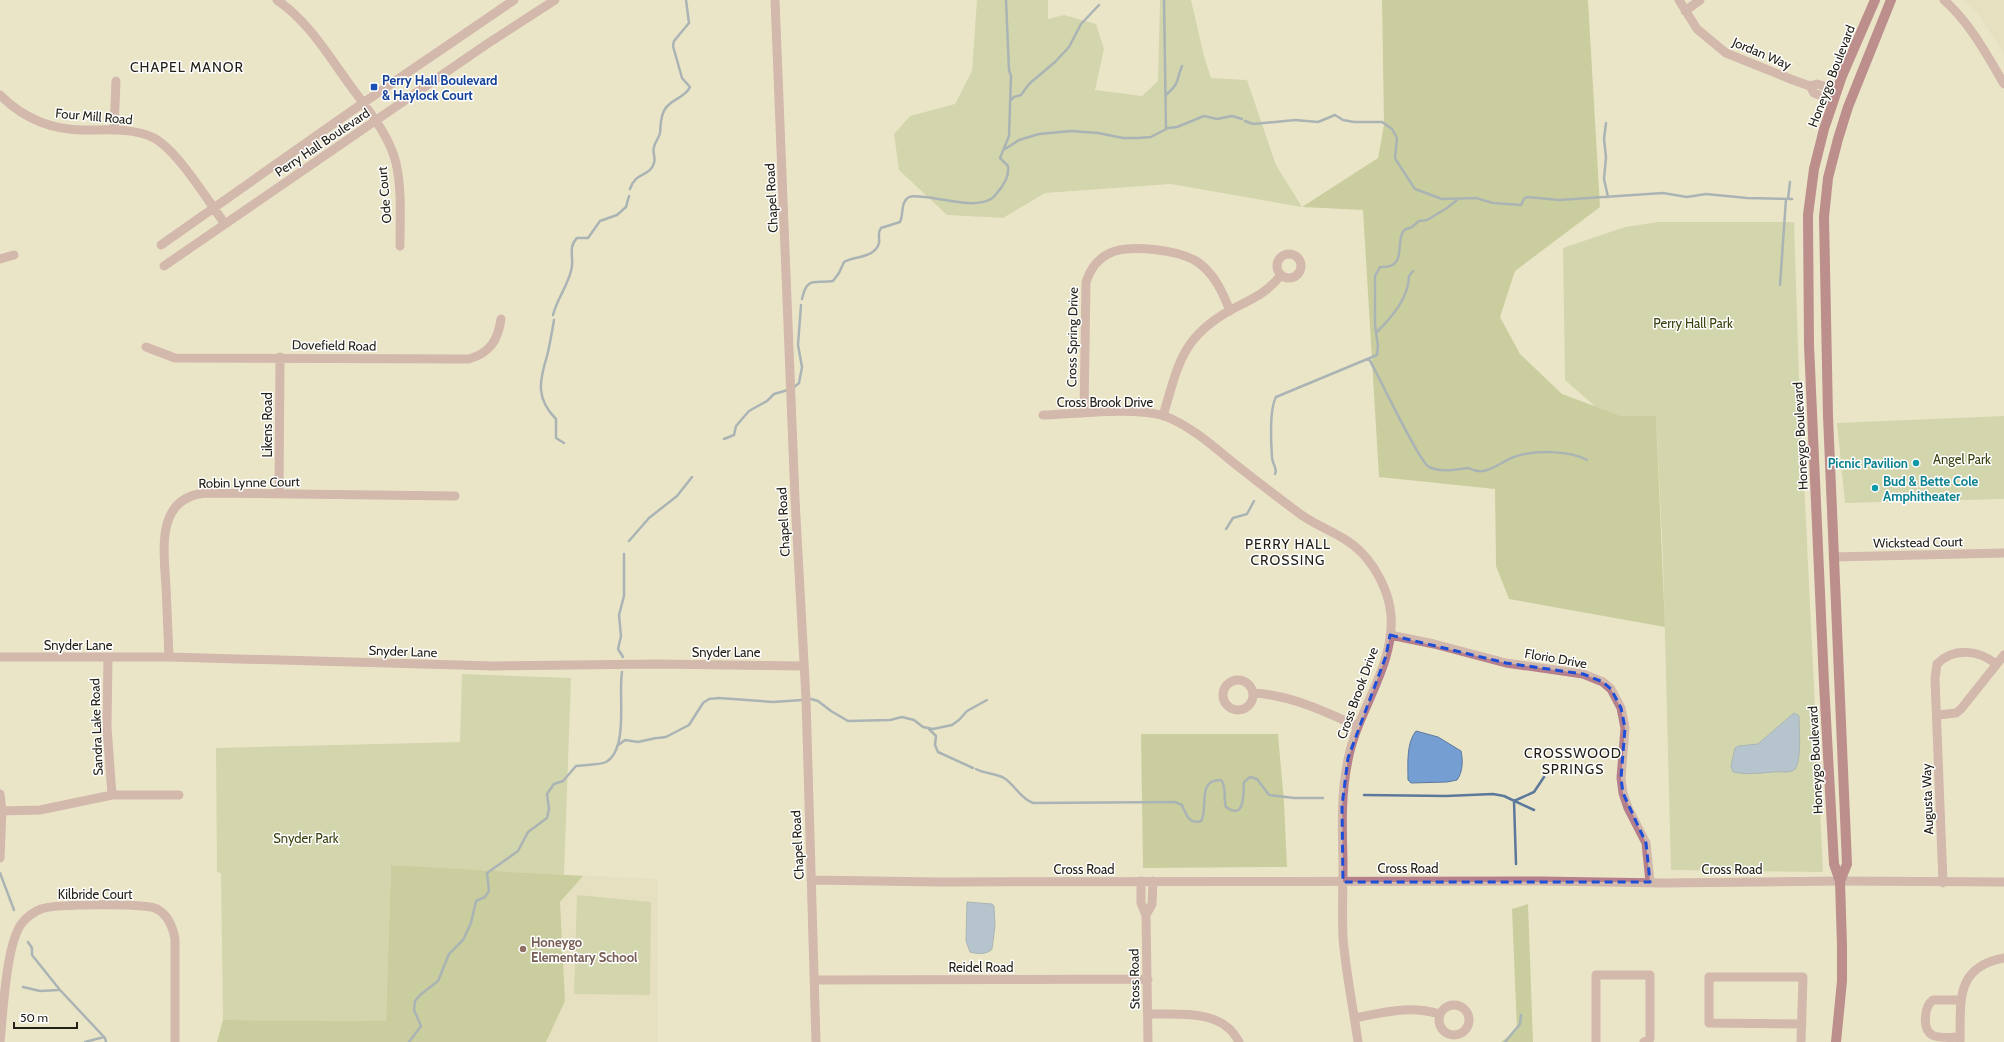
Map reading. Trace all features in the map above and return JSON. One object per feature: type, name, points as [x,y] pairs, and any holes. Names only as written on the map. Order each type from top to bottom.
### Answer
[{"type":"main road","name":"Honeygo Boulevard","points":[[1836,1042],[1842,981],[1840,881],[1834,864],[1824,691],[1809,345],[1807,256],[1808,215],[1814,169],[1835,95],[1875,0]]},
{"type":"main road","name":"Honeygo Boulevard","points":[[1840,881],[1847,864],[1825,340],[1824,217],[1827,186],[1838,139],[1848,107],[1891,0]]},
{"type":"street","name":"Ode Court","points":[[276,0],[299,17],[318,39],[363,103],[390,146],[396,164],[400,246]]},
{"type":"street","name":"Perry Hall Boulevard","points":[[161,245],[363,103],[514,0]]},
{"type":"street","name":"Perry Hall Boulevard","points":[[164,266],[487,44],[555,0]]},
{"type":"street","name":"Chapel Road","points":[[775,0],[790,375],[804,666],[816,1042]]},
{"type":"street","name":"Jordan Way","points":[[1678,0],[1697,29],[1726,53],[1810,86],[1817,84],[1835,95]]},
{"type":"street","points":[[1685,11],[1700,0]]},
{"type":"street","points":[[1944,0],[1964,22],[1987,54],[2004,84]]},
{"type":"street","points":[[114,130],[116,81]]},
{"type":"street","name":"Four Mill Road","points":[[0,95],[15,109],[47,125],[65,129],[114,130],[142,134],[163,144],[178,159],[225,224]]},
{"type":"street","name":"Cross Spring Drive","points":[[1084,413],[1086,282],[1092,268],[1104,257],[1121,250],[1174,252],[1189,257],[1200,264],[1214,279],[1230,311]]},
{"type":"street","points":[[0,259],[14,255]]},
{"type":"street","points":[[1163,416],[1180,361],[1189,345],[1204,327],[1230,311],[1263,294],[1271,288],[1281,275]]},
{"type":"street","name":"Dovefield Road","points":[[146,347],[174,358],[469,359],[479,356],[490,348],[499,332],[501,319]]},
{"type":"street","name":"Likens Road","points":[[279,493],[280,358]]},
{"type":"street","name":"Cross Brook Drive","points":[[1043,415],[1136,412],[1163,416],[1192,431],[1210,443],[1306,518],[1345,538],[1362,553],[1378,575],[1388,598],[1391,615],[1390,635],[1386,656],[1357,726],[1348,758],[1342,806],[1342,903],[1344,939],[1348,982],[1358,1042]]},
{"type":"street","name":"Robin Lynne Court","points":[[169,657],[164,541],[165,529],[170,514],[184,498],[196,494],[279,493],[455,496]]},
{"type":"street","name":"Wickstead Court","points":[[1833,557],[2004,553]]},
{"type":"street","name":"Florio Drive","points":[[1390,635],[1434,644],[1506,663],[1583,674],[1604,682],[1611,689],[1621,708],[1625,728],[1621,778],[1623,793],[1628,808],[1646,843],[1650,882]]},
{"type":"street","name":"Augusta Way","points":[[1944,883],[1935,672],[1937,664],[1949,654],[1975,652],[1988,657],[1996,664]]},
{"type":"street","points":[[1938,715],[1956,713],[1961,709],[2004,655]]},
{"type":"street","name":"Snyder Lane","points":[[0,657],[169,657],[493,666],[658,664],[804,666]]},
{"type":"street","name":"Sandra Lake Road","points":[[108,658],[108,727],[112,795]]},
{"type":"street","points":[[1253,693],[1273,694],[1297,700],[1357,726]]},
{"type":"street","points":[[0,794],[0,858]]},
{"type":"street","points":[[1,811],[40,810],[112,795],[179,795]]},
{"type":"street","name":"Cross Road","points":[[812,880],[938,882],[1343,882],[1540,880],[1795,883],[1840,881],[1944,883],[2004,882]]},
{"type":"street","name":"Stoss Road","points":[[1141,881],[1142,903],[1146,915],[1148,1042]]},
{"type":"street","name":"Stoss Road","points":[[1146,915],[1152,904],[1153,881]]},
{"type":"street","name":"Kilbride Court","points":[[0,1042],[3,992],[14,935],[22,923],[32,913],[42,908],[62,906],[151,907],[161,912],[169,921],[175,939],[175,1041]]},
{"type":"street","points":[[1960,1000],[1933,1000],[1928,1005],[1926,1011],[1926,1028],[1930,1034],[1937,1037],[1960,1040],[1960,1000],[1963,988],[1970,976],[1985,963],[2004,958]]},
{"type":"street","points":[[1596,1042],[1596,975],[1650,976],[1650,1039],[1644,1042]]},
{"type":"street","points":[[1801,1042],[1802,1024],[1803,977],[1709,977],[1709,1023],[1802,1024]]},
{"type":"street","name":"Reidel Road","points":[[814,980],[1148,979]]},
{"type":"street","points":[[1355,1018],[1403,1009],[1423,1009],[1440,1014]]},
{"type":"street","points":[[1148,1014],[1203,1015],[1214,1018],[1232,1032],[1239,1042]]},
{"type":"highlighted area","points":[[1390,635],[1506,663],[1583,674],[1603,682],[1611,689],[1621,708],[1625,728],[1621,778],[1623,793],[1646,843],[1650,882],[1343,882],[1342,806],[1348,758],[1386,656]]},
{"type":"shaded area","points":[[1963,0],[2004,0],[2004,53],[1976,12]]},
{"type":"shaded area","name":"Honeygo Elementary School","points":[[391,865],[658,879],[658,1042],[217,1042],[223,1020],[386,1021]]},
{"type":"green space","points":[[977,0],[1048,0],[1048,19],[1064,15],[1096,24],[1104,49],[1095,90],[1142,96],[1158,81],[1160,0],[1191,0],[1204,56],[1211,78],[1247,80],[1276,165],[1302,207],[1171,184],[1045,193],[1003,218],[947,215],[899,170],[894,134],[910,116],[955,104],[972,71]]},
{"type":"green space","points":[[1382,0],[1588,0],[1600,207],[1515,271],[1500,317],[1520,354],[1562,394],[1621,416],[1656,416],[1665,627],[1509,599],[1496,566],[1495,489],[1379,477],[1363,210],[1302,207],[1378,158],[1384,125]]},
{"type":"green space","name":"Perry Hall Park","points":[[1658,222],[1794,222],[1799,378],[1823,872],[1671,870],[1663,559],[1656,416],[1621,416],[1598,409],[1565,380],[1563,248],[1625,227]]},
{"type":"green space","name":"Angel Park","points":[[2004,416],[2004,499],[1845,503],[1837,423]]},
{"type":"green space","name":"Snyder Park","points":[[462,674],[571,678],[564,875],[391,865],[386,1021],[223,1020],[221,873],[217,872],[216,748],[460,742]]},
{"type":"green space","points":[[1141,734],[1278,734],[1284,802],[1287,867],[1143,868]]},
{"type":"green space","name":"Honeygo Elementary School","points":[[391,865],[583,876],[560,902],[565,1001],[546,1042],[217,1042],[223,1020],[386,1021]]},
{"type":"green space","points":[[577,895],[651,902],[650,995],[574,994]]},
{"type":"green space","points":[[1528,904],[1533,1042],[1501,1042],[1517,1030],[1512,909]]},
{"type":"water","points":[[1794,713],[1799,716],[1800,735],[1799,759],[1793,771],[1748,774],[1733,772],[1731,766],[1735,748],[1739,746],[1758,744]]},
{"type":"water","points":[[1416,731],[1438,737],[1461,751],[1462,766],[1457,780],[1447,782],[1411,783],[1408,780],[1409,748]]},
{"type":"water","points":[[967,902],[992,904],[994,906],[995,926],[992,949],[990,951],[979,954],[970,952],[966,941]]},
{"type":"waterway","points":[[630,189],[636,179],[649,170],[654,163],[655,143],[659,135],[663,112],[671,103],[685,94],[690,87],[682,78],[673,46],[674,41],[689,23],[686,0]]},
{"type":"waterway","points":[[802,299],[807,286],[813,282],[833,281],[844,262],[869,254],[877,248],[881,228],[900,222],[904,202],[909,197],[916,196],[976,203],[991,199],[1001,188],[1008,175],[1008,166],[1000,158],[1009,136],[1011,76],[1009,70],[1006,0]]},
{"type":"waterway","points":[[1164,0],[1166,129]]},
{"type":"waterway","points":[[1010,101],[1014,97],[1021,95],[1029,84],[1055,62],[1069,47],[1081,24],[1099,5]]},
{"type":"waterway","points":[[1166,95],[1176,84],[1182,66]]},
{"type":"waterway","points":[[1245,121],[1253,124],[1295,120],[1318,122],[1335,115],[1343,120],[1354,122],[1382,122],[1392,129],[1397,138],[1396,160],[1415,189],[1442,199],[1476,198],[1493,203],[1521,205],[1527,197],[1559,200],[1663,193],[1687,197],[1706,194],[1747,198],[1792,199]]},
{"type":"waterway","points":[[1005,149],[1019,140],[1039,134],[1071,131],[1098,133],[1123,138],[1138,138],[1151,137],[1168,128],[1177,127],[1204,116],[1217,119],[1232,116],[1242,119]]},
{"type":"waterway","points":[[1606,123],[1604,139],[1606,157],[1604,179],[1608,197]]},
{"type":"waterway","points":[[1788,199],[1790,182]]},
{"type":"waterway","points":[[553,315],[571,271],[572,246],[574,242],[577,238],[588,238],[600,221],[617,215],[626,207],[629,196]]},
{"type":"waterway","points":[[1780,285],[1786,199]]},
{"type":"waterway","points":[[1275,474],[1276,470],[1272,457],[1271,426],[1272,410],[1276,397],[1377,355],[1378,346],[1375,325],[1375,276],[1380,267],[1389,266],[1395,263],[1398,259],[1401,235],[1404,230],[1412,227],[1419,221],[1427,220],[1457,200]]},
{"type":"waterway","points":[[1376,333],[1403,300],[1409,276],[1413,271]]},
{"type":"waterway","points":[[793,388],[799,383],[802,367],[798,345],[801,305]]},
{"type":"waterway","points":[[554,320],[542,374],[541,390],[545,404],[556,419],[556,438],[564,443]]},
{"type":"waterway","points":[[1369,359],[1408,435],[1424,462],[1429,467],[1439,470],[1469,468],[1475,471],[1481,471],[1492,468],[1514,457],[1541,452],[1571,454],[1587,460]]},
{"type":"waterway","points":[[724,439],[734,435],[736,426],[749,411],[767,401],[774,394],[788,390]]},
{"type":"waterway","points":[[629,541],[649,518],[677,496],[692,477]]},
{"type":"waterway","points":[[1226,529],[1233,518],[1247,514],[1254,501]]},
{"type":"waterway","points":[[623,657],[618,649],[621,636],[619,615],[624,596],[624,554]]},
{"type":"waterway","points":[[409,1042],[421,1026],[414,1010],[415,1001],[420,995],[438,981],[449,954],[463,940],[471,923],[476,901],[485,897],[489,891],[487,873],[518,851],[528,832],[547,818],[549,809],[547,794],[554,784],[563,781],[576,766],[603,763],[613,755],[618,746],[620,734],[622,672]]},
{"type":"waterway","points":[[658,738],[666,737],[689,725],[703,703],[709,699],[719,698],[773,702],[802,700]]},
{"type":"waterway","points":[[811,699],[818,701],[848,721],[890,720],[902,717],[914,720],[923,727],[933,729],[952,725],[967,711],[987,700]]},
{"type":"waterway","points":[[929,729],[936,736],[935,745],[938,752],[973,768]]},
{"type":"waterway","points":[[617,746],[625,740],[638,742],[656,738]]},
{"type":"waterway","points":[[976,769],[1004,778],[1021,795],[1033,803],[1175,802],[1182,805],[1188,818],[1197,822],[1201,821],[1203,816],[1206,789],[1208,784],[1213,781],[1221,780],[1223,783],[1226,807],[1232,810],[1237,810],[1240,808],[1243,798],[1244,782],[1250,777],[1257,779],[1269,795],[1294,798],[1323,798]]},
{"type":"waterway","points":[[1514,801],[1534,792],[1544,777]]},
{"type":"waterway","points":[[1364,795],[1446,796],[1493,794],[1504,796],[1534,810]]},
{"type":"waterway","points":[[1514,801],[1516,864]]},
{"type":"waterway","points":[[0,873],[14,910]]},
{"type":"waterway","points":[[28,942],[32,948],[32,955],[60,990],[105,1038],[106,1042]]},
{"type":"waterway","points":[[23,987],[40,991],[59,990]]},
{"type":"waterway","points":[[1505,1042],[1520,1024],[1521,1015]]},
{"type":"waterway","points":[[85,1042],[104,1037]]},
{"type":"place","name":"Perry Hall Boulevard & Haylock Court","points":[[374,87]]},
{"type":"place","name":"Picnic Pavilion","points":[[1916,463]]},
{"type":"place","name":"Bud & Bette Cole Amphitheater","points":[[1875,488]]},
{"type":"place","name":"Honeygo Elementary School","points":[[523,949]]},
{"type":"district","name":"CHAPEL MANOR","points":[[187,67]]},
{"type":"district","name":"PERRY HALL CROSSING","points":[[1288,552]]},
{"type":"district","name":"CROSSWOOD SPRINGS","points":[[1573,762]]}]
